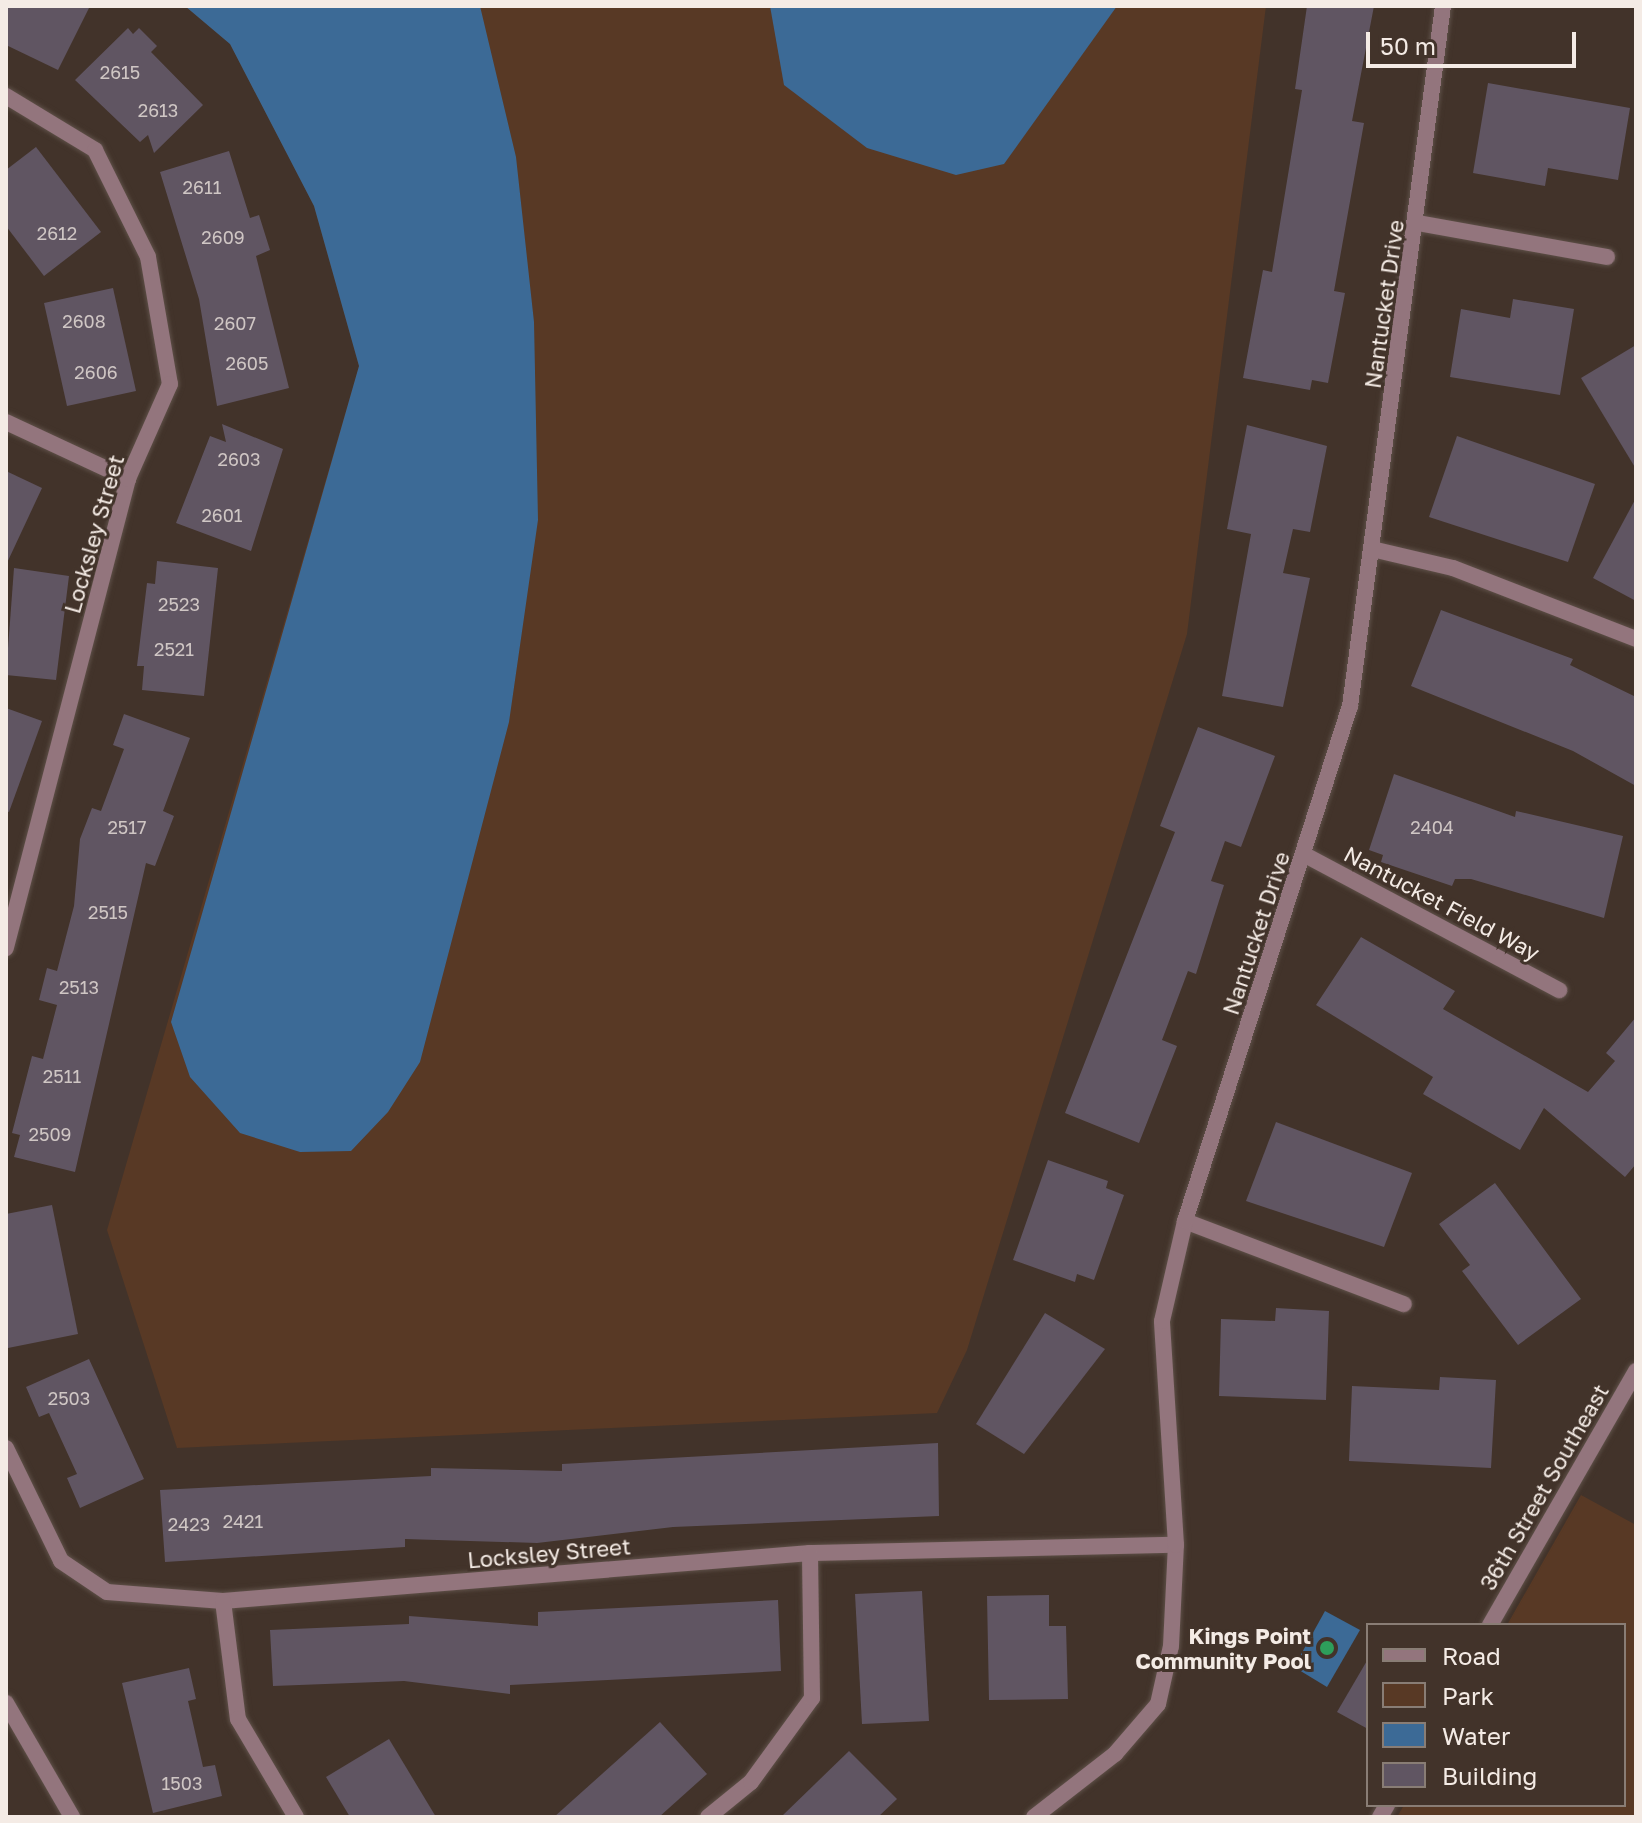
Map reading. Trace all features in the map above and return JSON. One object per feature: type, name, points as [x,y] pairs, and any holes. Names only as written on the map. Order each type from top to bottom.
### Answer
[{"type":"street","name":"Nantucket Drive","points":[[1034,1817],[1115,1754],[1158,1704],[1171,1646],[1176,1545],[1162,1321],[1185,1221],[1305,855],[1350,706],[1418,223],[1443,6]]},
{"type":"street","name":"Locksley Street","points":[[6,96],[95,150],[148,257],[170,384],[128,479],[6,948]]},
{"type":"street","points":[[1418,223],[1607,257]]},
{"type":"street","points":[[6,422],[128,479]]},
{"type":"street","points":[[1372,549],[1453,568],[1636,639]]},
{"type":"street","name":"Nantucket Field Way","points":[[1305,855],[1559,990]]},
{"type":"street","points":[[1185,1221],[1404,1304]]},
{"type":"street","name":"36th Street Southeast","points":[[1491,1623],[1636,1371]]},
{"type":"street","name":"Locksley Street","points":[[6,1448],[61,1561],[107,1592],[223,1601],[810,1553],[1176,1545]]},
{"type":"street","points":[[708,1817],[751,1782],[812,1698],[810,1553]]},
{"type":"street","points":[[223,1601],[238,1719],[296,1817]]},
{"type":"street","points":[[6,1703],[72,1817]]},
{"type":"green space","points":[[185,6],[1266,6],[1187,634],[967,1350],[937,1413],[177,1448],[107,1230],[359,366],[314,206],[230,44]]},
{"type":"green space","points":[[1581,1495],[1636,1525],[1636,1817],[1397,1817],[1403,1807],[1626,1807],[1626,1623],[1508,1623]]},
{"type":"water","points":[[185,6],[480,6],[516,157],[534,322],[538,520],[509,722],[420,1062],[388,1112],[351,1151],[300,1152],[240,1133],[190,1077],[171,1022],[359,366],[314,206],[230,44]]},
{"type":"water","points":[[770,6],[1117,6],[1004,164],[956,175],[867,148],[784,85]]},
{"type":"water","name":"Kings Point Community Pool","points":[[1325,1611],[1360,1630],[1327,1687],[1294,1667]]},
{"type":"building","points":[[6,6],[90,6],[58,70],[6,45]]},
{"type":"building","points":[[1307,6],[1374,6],[1352,121],[1364,123],[1334,291],[1345,293],[1328,383],[1312,380],[1310,390],[1243,378],[1263,270],[1272,272],[1302,90],[1295,89]]},
{"type":"building","points":[[128,28],[133,34],[139,28],[157,46],[151,52],[203,105],[154,153],[148,135],[140,142],[75,80]]},
{"type":"building","points":[[1488,83],[1630,108],[1618,180],[1548,168],[1545,186],[1473,173]]},
{"type":"building","points":[[36,147],[101,232],[44,276],[6,226],[6,170]]},
{"type":"building","points":[[229,151],[250,218],[259,215],[270,250],[256,256],[289,388],[217,406],[199,299],[160,172]]},
{"type":"building","points":[[113,288],[136,391],[67,406],[44,303]]},
{"type":"building","points":[[1513,299],[1574,309],[1560,395],[1450,377],[1461,309],[1510,318]]},
{"type":"building","points":[[1636,345],[1636,469],[1581,378]]},
{"type":"building","points":[[222,424],[283,449],[251,551],[176,523],[210,436],[226,442]]},
{"type":"building","points":[[1247,425],[1327,446],[1310,532],[1293,529],[1283,573],[1310,578],[1283,707],[1222,696],[1251,534],[1227,529]]},
{"type":"building","points":[[1457,436],[1595,484],[1568,562],[1429,517]]},
{"type":"building","points":[[6,471],[42,488],[6,565]]},
{"type":"building","points":[[1636,498],[1636,601],[1593,578]]},
{"type":"building","points":[[157,561],[218,568],[204,696],[142,690],[144,666],[137,666],[147,583],[155,584]]},
{"type":"building","points":[[14,568],[69,576],[56,680],[6,675]]},
{"type":"building","points":[[1441,610],[1573,659],[1570,665],[1636,697],[1636,786],[1573,751],[1411,686]]},
{"type":"building","points":[[6,708],[42,721],[9,812],[6,811]]},
{"type":"building","points":[[124,714],[190,738],[163,811],[174,816],[155,866],[146,863],[75,1172],[14,1157],[20,1135],[12,1133],[32,1056],[43,1059],[57,1005],[39,1000],[47,968],[57,971],[74,906],[80,839],[92,808],[101,811],[124,749],[113,745]]},
{"type":"building","points":[[1198,727],[1275,756],[1241,847],[1225,841],[1211,881],[1224,885],[1196,974],[1188,971],[1162,1040],[1177,1046],[1139,1143],[1065,1113],[1175,832],[1160,826]]},
{"type":"building","points":[[1394,774],[1515,817],[1516,811],[1623,836],[1604,918],[1471,879],[1455,879],[1452,886],[1381,862],[1383,855],[1369,850]]},
{"type":"building","points":[[1361,937],[1455,991],[1443,1009],[1588,1092],[1615,1061],[1606,1053],[1636,1017],[1636,1164],[1625,1177],[1544,1108],[1520,1150],[1423,1094],[1433,1077],[1316,1005]]},
{"type":"building","points":[[1276,1122],[1412,1173],[1384,1247],[1246,1201]]},
{"type":"building","points":[[1048,1160],[1108,1181],[1106,1188],[1124,1195],[1094,1280],[1077,1274],[1075,1282],[1013,1260]]},
{"type":"building","points":[[1495,1183],[1581,1299],[1518,1345],[1462,1271],[1470,1265],[1439,1224]]},
{"type":"building","points":[[52,1205],[78,1334],[8,1348],[6,1214]]},
{"type":"building","points":[[1276,1308],[1329,1311],[1326,1400],[1219,1396],[1221,1319],[1275,1321]]},
{"type":"building","points":[[1045,1313],[1105,1349],[1024,1454],[976,1424]]},
{"type":"building","points":[[89,1359],[144,1479],[80,1508],[67,1478],[77,1474],[49,1413],[39,1417],[26,1387]]},
{"type":"building","points":[[1440,1377],[1496,1380],[1491,1468],[1349,1461],[1352,1386],[1439,1390]]},
{"type":"building","points":[[938,1443],[939,1516],[673,1527],[537,1543],[405,1539],[405,1547],[165,1562],[160,1490],[431,1476],[431,1468],[562,1471],[562,1464]]},
{"type":"building","points":[[922,1591],[929,1721],[862,1724],[855,1594]]},
{"type":"building","points":[[1049,1595],[1049,1626],[1066,1626],[1068,1699],[989,1700],[987,1596]]},
{"type":"building","points":[[778,1600],[781,1671],[510,1685],[510,1694],[404,1681],[273,1686],[270,1630],[409,1624],[409,1616],[538,1626],[538,1612]]},
{"type":"building","points":[[1366,1662],[1366,1728],[1337,1712]]},
{"type":"building","points":[[189,1668],[196,1699],[188,1701],[203,1767],[215,1765],[222,1796],[153,1813],[122,1683]]},
{"type":"building","points":[[660,1722],[707,1774],[659,1817],[554,1817]]},
{"type":"building","points":[[389,1739],[436,1817],[350,1817],[326,1777]]},
{"type":"building","points":[[849,1751],[897,1799],[878,1817],[781,1817]]},
{"type":"place","name":"Kings Point Community Pool","points":[[1327,1648]]}]
